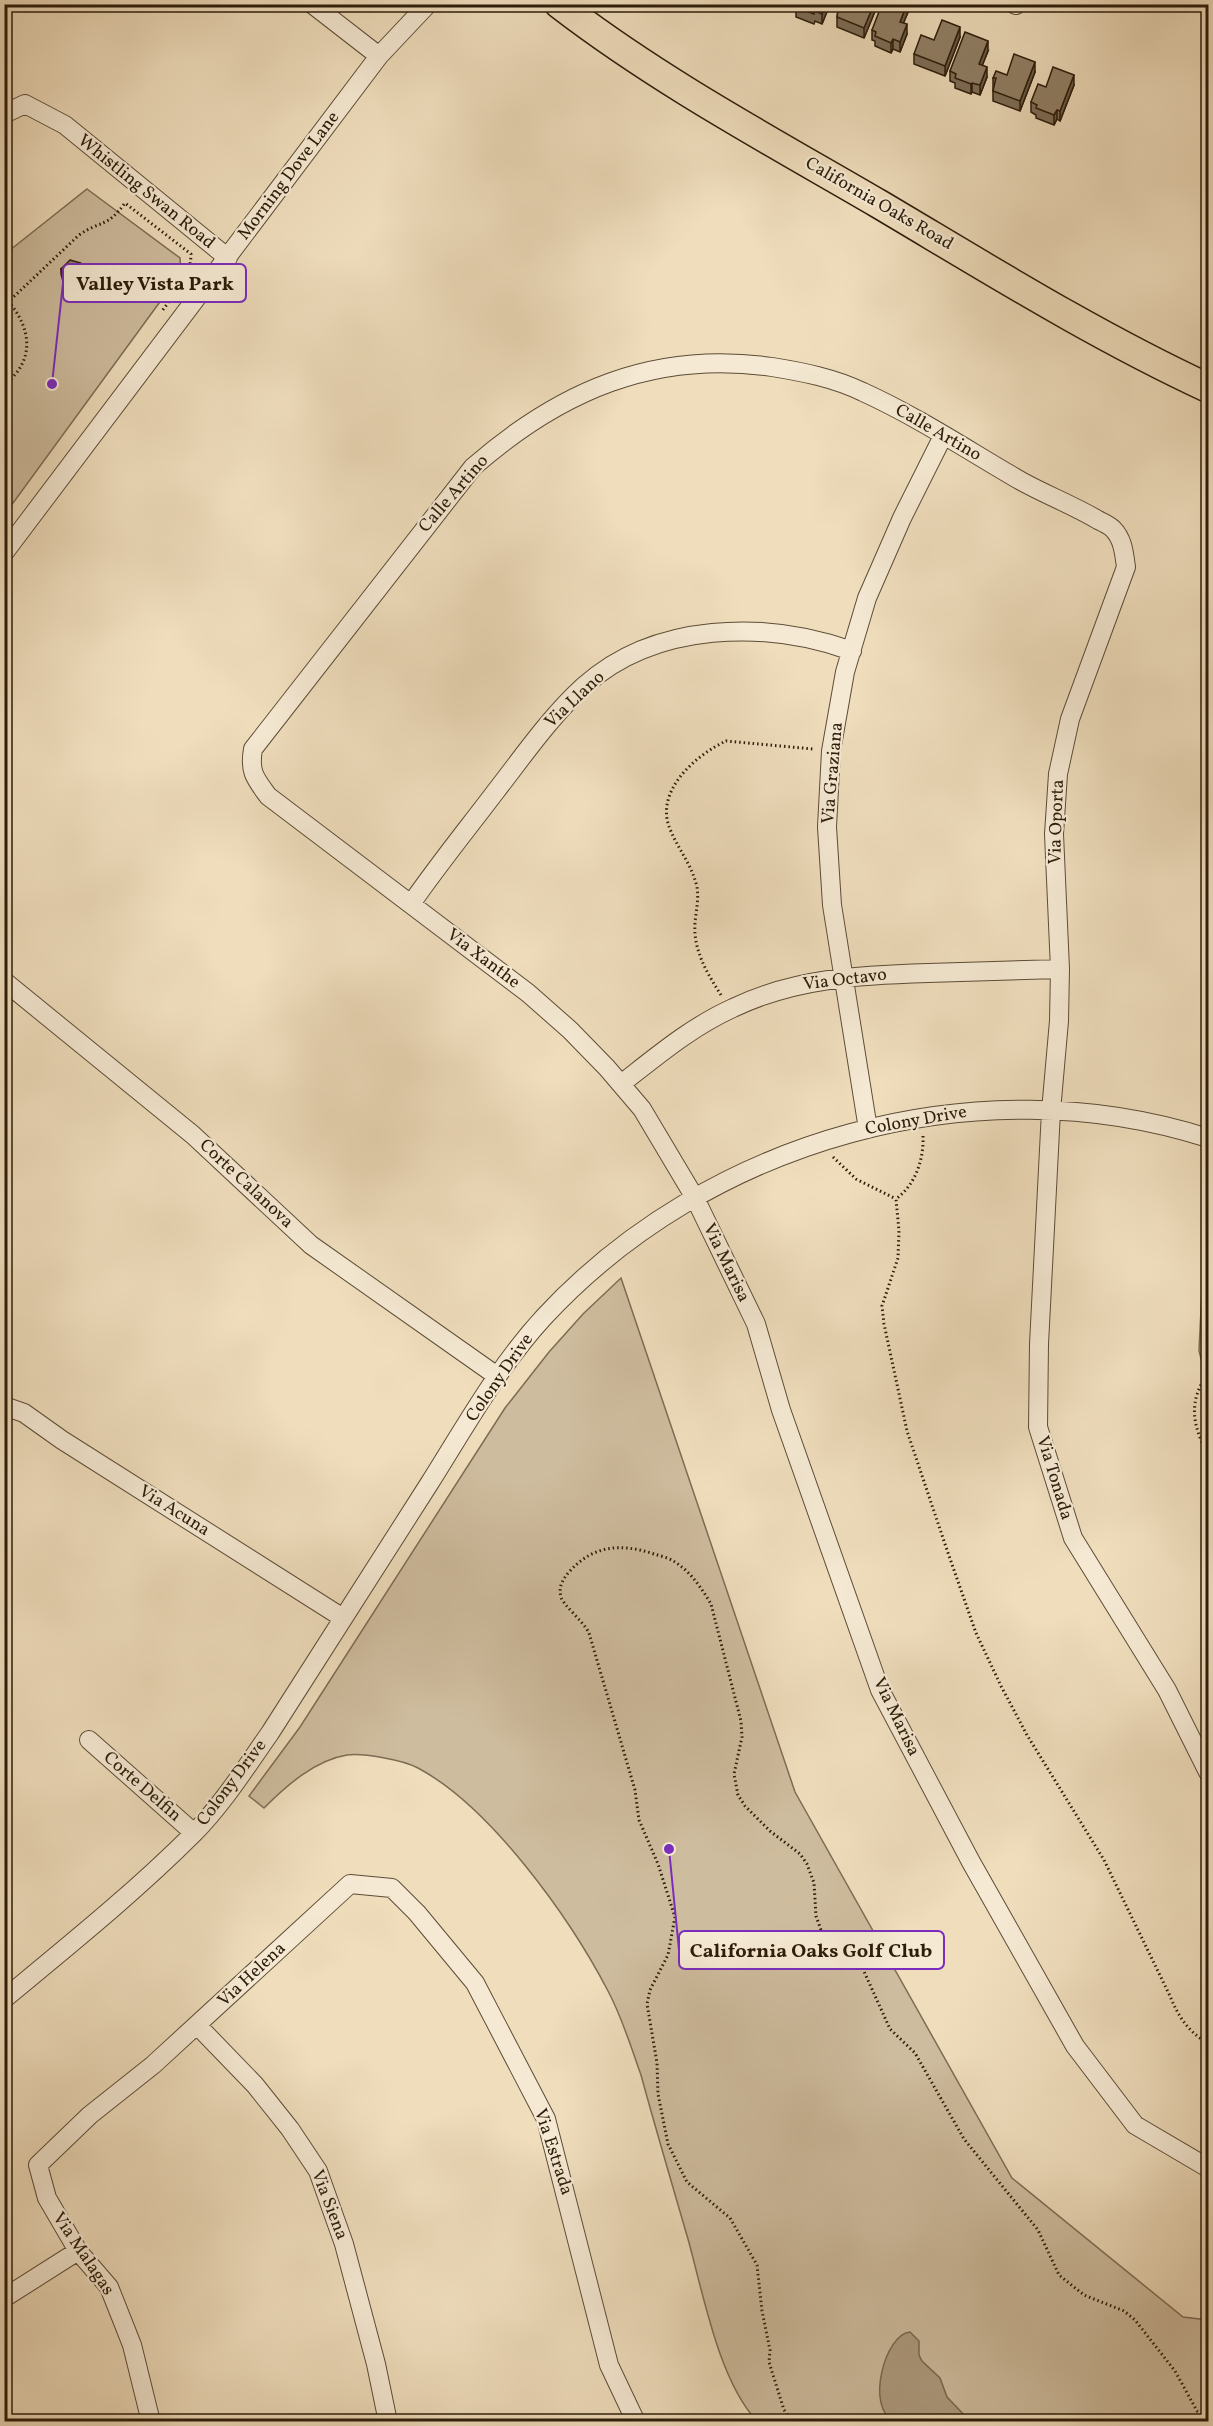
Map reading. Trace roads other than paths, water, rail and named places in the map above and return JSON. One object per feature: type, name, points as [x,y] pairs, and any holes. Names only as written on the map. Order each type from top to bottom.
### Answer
[{"type":"main road","name":"California Oaks Road","points":[[559,4],[635,58],[719,111],[1052,306],[1158,364],[1209,388]]},
{"type":"street","points":[[312,4],[379,56]]},
{"type":"street","name":"Morning Dove Lane","points":[[4,554],[379,56],[428,4]]},
{"type":"street","name":"Whistling Swan Road","points":[[4,114],[25,104],[65,125],[228,258]]},
{"type":"street","name":"Calle Artino","points":[[253,749],[473,467],[504,440],[550,409],[593,388],[635,374],[684,365],[745,363],[808,372],[862,391],[1038,490],[1079,509],[1113,529],[1123,544]]},
{"type":"street","name":"Via Graziana","points":[[868,1129],[832,905],[827,827],[831,751],[845,672],[867,598],[902,518],[943,436]]},
{"type":"street","name":"Via Oporta","points":[[1051,1111],[1059,1021],[1060,969],[1054,834],[1058,774],[1070,719],[1126,567],[1123,544]]},
{"type":"street","name":"Via Llano","points":[[411,904],[550,720],[585,685],[620,660],[654,646],[704,633],[754,630],[831,643],[852,651]]},
{"type":"street","name":"Via Xanthe","points":[[253,749],[250,764],[255,779],[268,796],[528,993],[570,1030],[642,1109],[694,1198]]},
{"type":"street","name":"Via Octavo","points":[[621,1084],[673,1043],[729,1009],[777,991],[816,981],[842,978],[1060,969]]},
{"type":"street","name":"Corte Calanova","points":[[4,981],[193,1135],[311,1245],[497,1377]]},
{"type":"street","name":"Colony Drive","points":[[4,1999],[89,1929],[194,1833],[237,1781],[497,1377],[543,1317],[597,1266],[656,1222],[694,1198],[776,1157],[822,1141],[923,1118],[995,1109],[1099,1113],[1147,1121],[1209,1138]]},
{"type":"street","name":"Via Tonada","points":[[1051,1111],[1039,1344],[1038,1427],[1073,1538],[1167,1690],[1209,1772]]},
{"type":"street","name":"Via Marisa","points":[[694,1198],[756,1323],[785,1421],[880,1690],[971,1862],[1075,2046],[1135,2125],[1209,2168]]},
{"type":"street","name":"Via Acuna","points":[[4,1406],[24,1413],[62,1440],[343,1618]]},
{"type":"street","name":"Corte Delfin","points":[[89,1740],[194,1833]]},
{"type":"street","name":"Via Helena","points":[[153,2065],[350,1884]]},
{"type":"street","name":"Via Estrada","points":[[350,1884],[392,1888],[417,1913],[475,1983],[546,2120],[609,2365],[636,2421]]},
{"type":"street","name":"Via Siena","points":[[197,2025],[255,2085],[290,2129],[318,2171],[344,2244],[376,2364],[388,2421]]},
{"type":"street","name":"Via Malagas","points":[[151,2421],[132,2345],[109,2287],[78,2251],[47,2199],[38,2165],[90,2115],[153,2065]]},
{"type":"street","points":[[4,2298],[78,2251]]},
{"type":"place","name":"Valley Vista Park","points":[[52,384]]},
{"type":"place","name":"California Oaks Golf Club","points":[[669,1849]]}]
